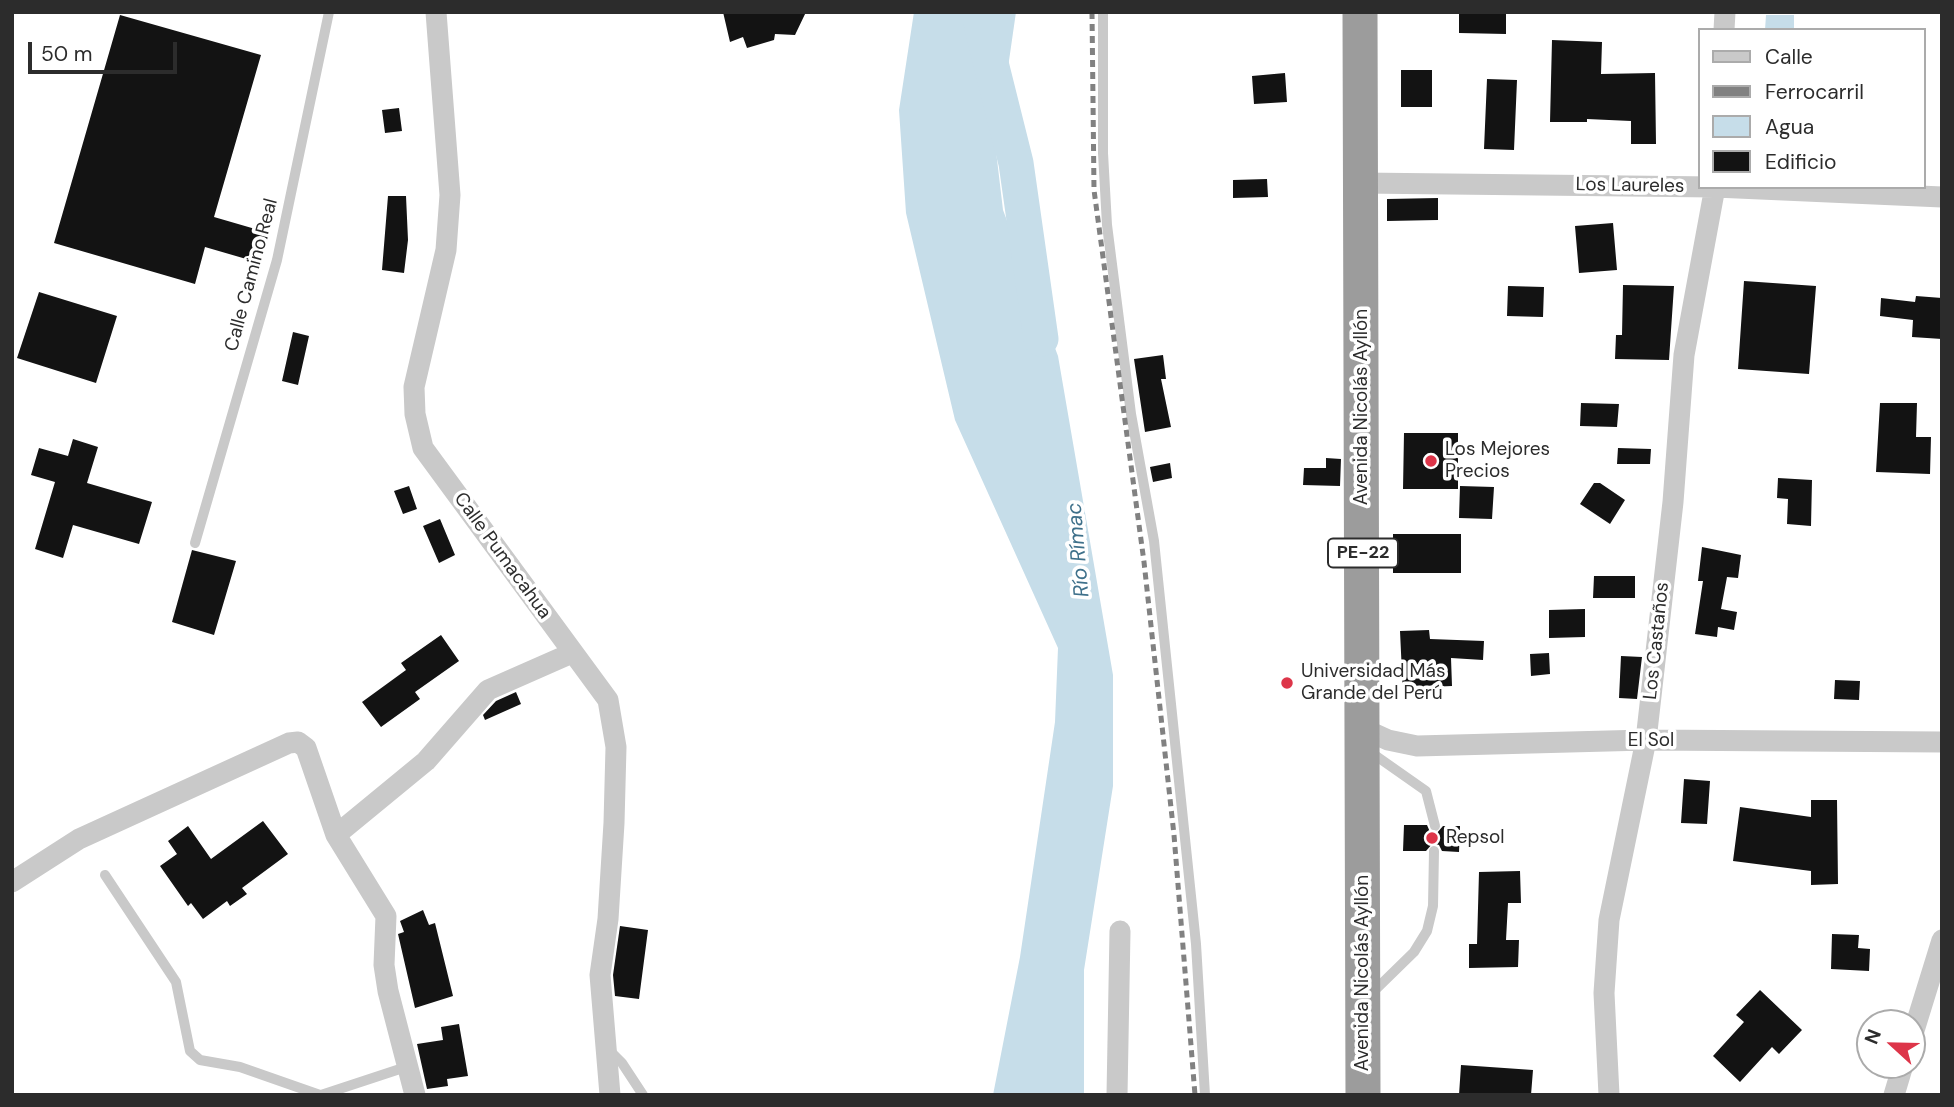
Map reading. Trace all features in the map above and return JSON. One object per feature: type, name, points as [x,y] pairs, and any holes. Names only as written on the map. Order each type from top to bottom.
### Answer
[{"type":"highway","name":"Avenida Nicolás Ayllón","points":[[1360,12],[1363,1095]]},
{"type":"street","name":"Calle Pumacahua","points":[[436,12],[450,195],[446,250],[414,387],[415,414],[423,448],[607,700],[616,747],[608,919],[600,975],[610,1095]]},
{"type":"street","name":"Los Laureles","points":[[1361,183],[1699,187]]},
{"type":"street","name":"Los Castaños","points":[[1609,1095],[1604,993],[1609,920],[1646,740],[1672,502],[1684,355],[1715,189]]},
{"type":"street","name":"Los Laureles","points":[[1760,189],[1942,197]]},
{"type":"street","points":[[336,835],[426,761],[488,690],[572,653]]},
{"type":"street","name":"El Sol","points":[[1364,738],[1417,746],[1646,740],[1942,741]]},
{"type":"street","points":[[12,883],[79,839],[289,743],[298,742],[306,748],[336,835],[386,916],[384,965],[388,991],[410,1066],[415,1095]]},
{"type":"street","points":[[1117,1095],[1119,931]]},
{"type":"street","points":[[1921,1009],[1942,940]]},
{"type":"lane","name":"Calle Camino Real","points":[[194,543],[277,260],[329,12]]},
{"type":"lane","points":[[1103,12],[1102,153],[1107,225],[1131,414],[1152,520],[1194,931],[1205,1095]]},
{"type":"lane","points":[[1364,738],[1426,791],[1435,826]]},
{"type":"lane","points":[[1364,1001],[1414,952],[1427,931],[1433,906],[1434,851]]},
{"type":"lane","points":[[105,875],[176,982],[190,1051],[200,1060],[240,1067],[320,1095],[410,1066]]},
{"type":"lane","points":[[604,1046],[622,1063],[643,1095]]},
{"type":"water","points":[[914,12],[1016,12],[996,151],[1003,210],[1058,356],[1113,675],[1113,786],[1084,970],[1084,1095],[993,1095],[1020,957],[1055,722],[1058,648],[955,420],[906,213],[899,110]]},
{"type":"water","points":[[1766,15],[1794,15],[1794,28],[1765,28]]},
{"type":"building","points":[[723,12],[806,12],[795,35],[775,34],[774,40],[747,48],[743,37],[730,42]]},
{"type":"building","points":[[1459,12],[1506,12],[1506,34],[1459,33]]},
{"type":"building","points":[[120,15],[261,55],[214,217],[269,233],[260,263],[205,247],[195,284],[54,243]]},
{"type":"building","points":[[1552,40],[1602,42],[1601,74],[1655,73],[1656,144],[1631,144],[1631,121],[1587,119],[1587,122],[1550,122]]},
{"type":"building","points":[[1401,70],[1432,70],[1432,107],[1401,107]]},
{"type":"building","points":[[1285,73],[1287,102],[1254,104],[1252,76]]},
{"type":"building","points":[[1487,79],[1517,80],[1514,150],[1484,149]]},
{"type":"building","points":[[399,108],[402,131],[385,133],[382,110]]},
{"type":"building","points":[[1267,179],[1268,197],[1233,198],[1233,180]]},
{"type":"building","points":[[388,196],[406,196],[408,240],[404,273],[382,270]]},
{"type":"building","points":[[1438,198],[1438,220],[1387,221],[1387,199]]},
{"type":"building","points":[[1613,223],[1617,270],[1579,273],[1575,226]]},
{"type":"building","points":[[1744,281],[1816,286],[1809,374],[1738,369]]},
{"type":"building","points":[[1623,285],[1674,286],[1669,360],[1615,359],[1616,335],[1622,335]]},
{"type":"building","points":[[1508,286],[1544,287],[1543,317],[1507,316]]},
{"type":"building","points":[[39,292],[117,316],[96,383],[17,358]]},
{"type":"building","points":[[1916,296],[1942,298],[1942,339],[1912,337],[1913,320],[1880,316],[1881,298],[1915,302]]},
{"type":"building","points":[[293,332],[309,336],[298,385],[282,381]]},
{"type":"building","points":[[1163,355],[1166,379],[1161,379],[1171,427],[1145,432],[1134,359]]},
{"type":"building","points":[[1581,403],[1619,404],[1617,427],[1580,426]]},
{"type":"building","points":[[1880,403],[1917,403],[1916,437],[1931,437],[1930,474],[1876,472]]},
{"type":"building","name":"Los Mejores Precios","points":[[1404,433],[1458,433],[1458,489],[1403,489]]},
{"type":"building","points":[[73,439],[98,447],[87,483],[152,502],[139,544],[73,525],[63,558],[35,549],[55,482],[31,475],[39,448],[68,456]]},
{"type":"building","points":[[1618,448],[1651,449],[1650,464],[1617,464]]},
{"type":"building","points":[[1326,458],[1341,459],[1340,486],[1303,485],[1304,468],[1326,468]]},
{"type":"building","points":[[1170,463],[1172,478],[1153,482],[1150,467]]},
{"type":"building","points":[[1778,478],[1812,480],[1811,526],[1787,524],[1788,499],[1777,498]]},
{"type":"building","points":[[1594,483],[1600,483],[1625,500],[1610,524],[1580,504]]},
{"type":"building","points":[[409,486],[417,509],[403,514],[394,491]]},
{"type":"building","points":[[1460,486],[1494,487],[1492,519],[1459,518]]},
{"type":"building","points":[[440,519],[455,555],[439,563],[423,526]]},
{"type":"building","points":[[1393,534],[1461,534],[1461,573],[1393,573]]},
{"type":"building","points":[[1702,547],[1741,555],[1738,578],[1727,577],[1721,609],[1737,612],[1734,630],[1718,627],[1717,637],[1695,634],[1703,581],[1698,581]]},
{"type":"building","points":[[192,550],[236,561],[214,635],[172,622]]},
{"type":"building","points":[[1594,576],[1635,576],[1635,598],[1593,598]]},
{"type":"building","points":[[1585,609],[1585,637],[1549,638],[1549,610]]},
{"type":"building","points":[[1429,630],[1430,639],[1484,641],[1483,660],[1451,658],[1452,686],[1428,687],[1428,694],[1403,695],[1400,631]]},
{"type":"building","points":[[441,635],[459,661],[415,692],[420,699],[381,727],[362,702],[406,670],[401,663]]},
{"type":"building","points":[[1549,653],[1550,674],[1531,676],[1530,654]]},
{"type":"building","points":[[1621,656],[1642,657],[1637,699],[1619,698]]},
{"type":"building","points":[[1835,680],[1860,681],[1859,700],[1834,699]]},
{"type":"building","points":[[516,692],[521,704],[485,720],[483,715],[496,701]]},
{"type":"building","points":[[1684,779],[1710,781],[1707,824],[1681,823]]},
{"type":"building","points":[[1811,800],[1837,800],[1838,884],[1811,885],[1811,871],[1733,861],[1740,807],[1811,817]]},
{"type":"building","points":[[263,821],[288,854],[242,888],[247,894],[230,906],[227,901],[203,919],[191,903],[188,906],[160,866],[177,854],[168,841],[188,826],[211,859]]},
{"type":"building","name":"Repsol","points":[[1404,825],[1427,825],[1430,832],[1436,834],[1443,826],[1460,826],[1459,852],[1442,851],[1439,845],[1433,843],[1426,851],[1403,851]]},
{"type":"building","points":[[1520,871],[1521,903],[1508,903],[1506,940],[1519,940],[1518,967],[1469,968],[1469,944],[1477,944],[1479,872]]},
{"type":"building","points":[[423,910],[429,925],[435,923],[453,996],[415,1008],[398,934],[404,932],[400,921]]},
{"type":"building","points":[[620,926],[648,930],[639,999],[615,996],[613,975]]},
{"type":"building","points":[[1832,934],[1859,935],[1858,948],[1870,949],[1869,971],[1831,969]]},
{"type":"building","points":[[1760,990],[1802,1030],[1779,1054],[1772,1047],[1740,1082],[1713,1056],[1744,1022],[1736,1015]]},
{"type":"building","points":[[459,1024],[468,1076],[447,1079],[448,1086],[427,1089],[417,1044],[443,1040],[441,1027]]},
{"type":"building","points":[[1461,1065],[1533,1070],[1531,1095],[1459,1095]]},
{"type":"waterway","name":"Río Rímac","points":[[981,12],[981,23],[1016,163],[1041,339]]},
{"type":"railway","points":[[1092,12],[1094,190],[1144,562],[1174,835],[1195,1095]]},
{"type":"place","name":"Los Mejores Precios","points":[[1431,461]]},
{"type":"place","name":"Universidad Más Grande del Perú","points":[[1287,683]]},
{"type":"place","name":"Repsol","points":[[1432,838]]}]
